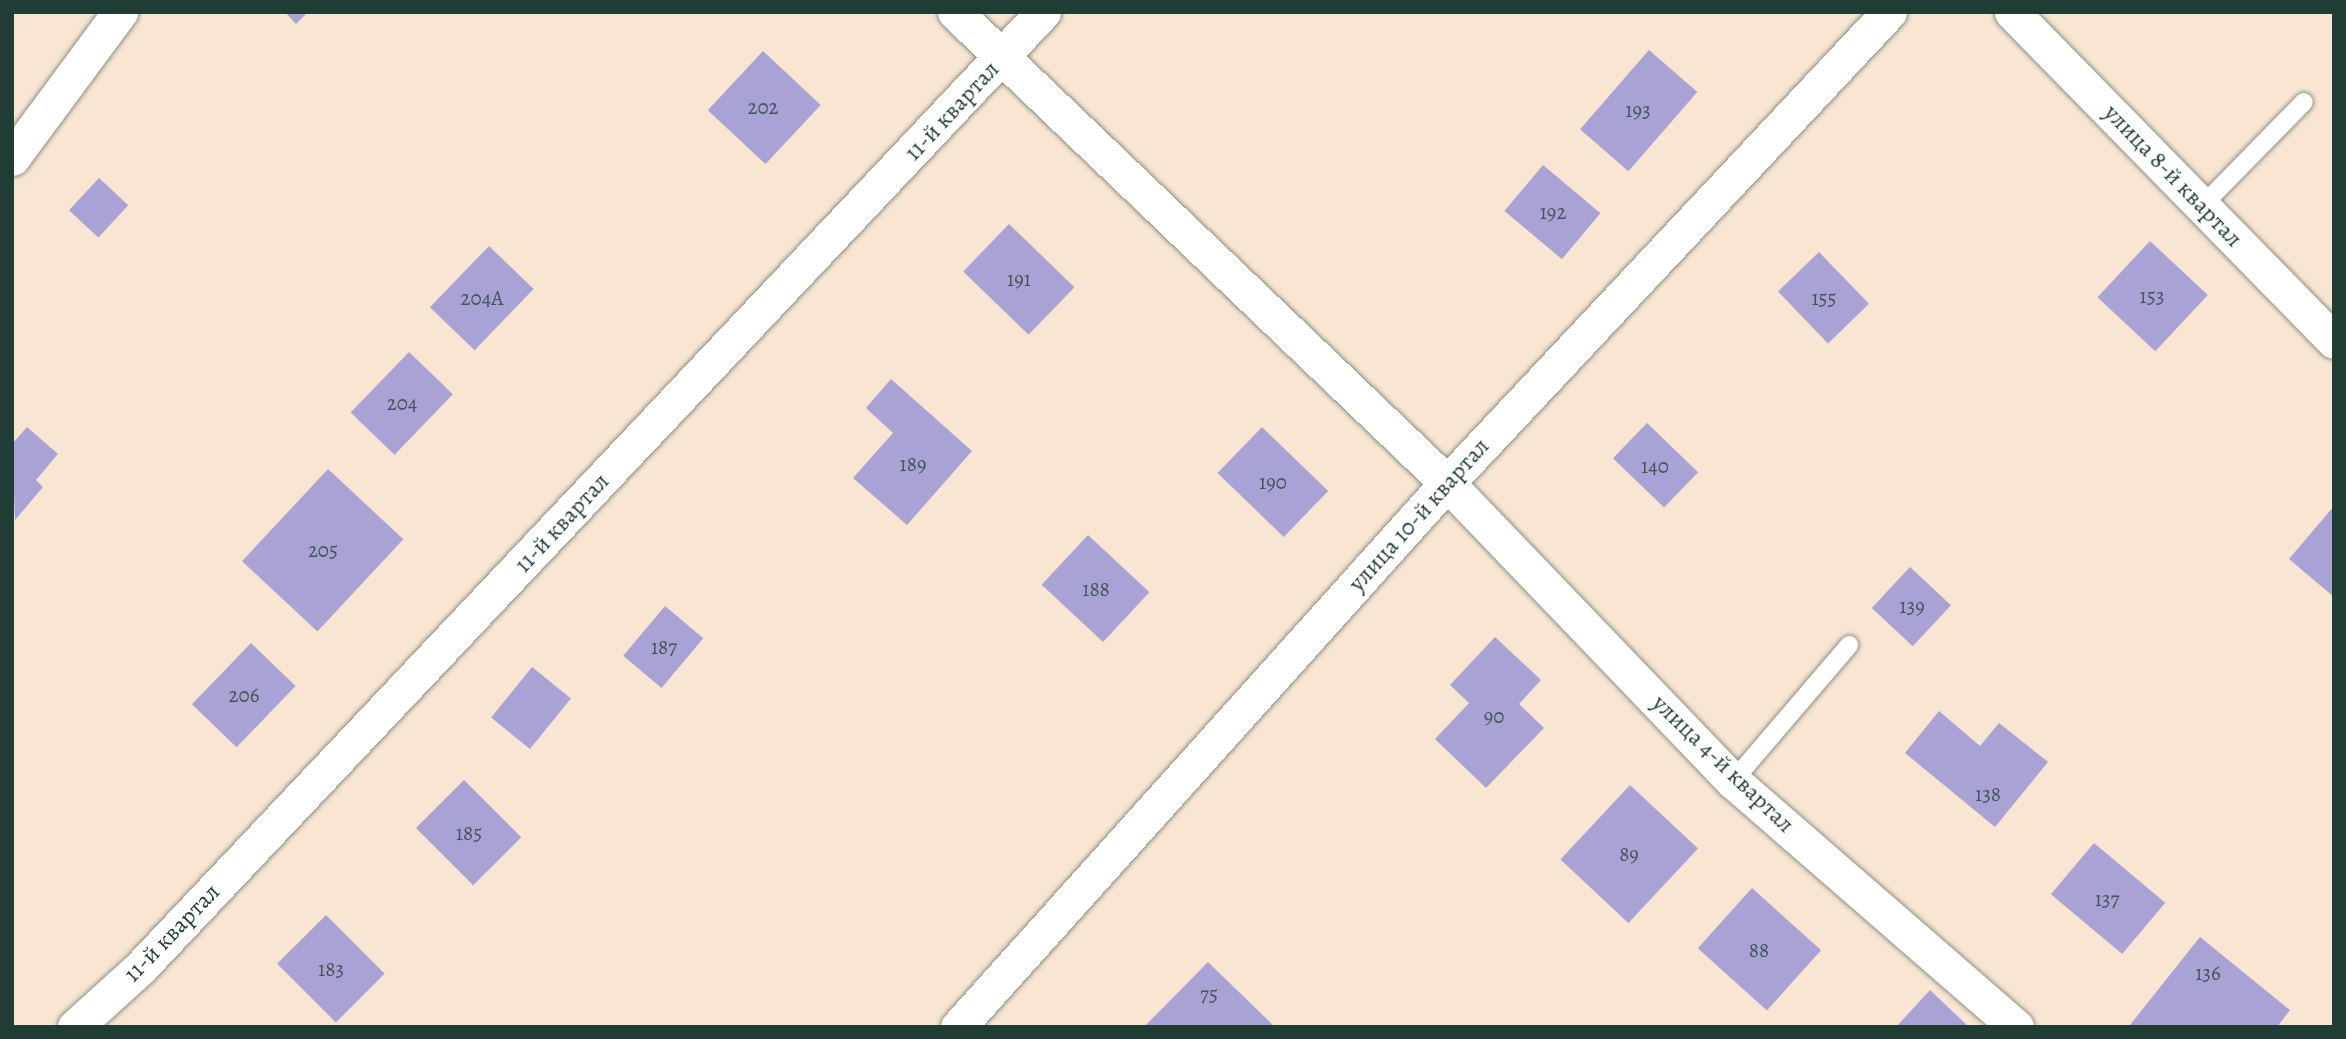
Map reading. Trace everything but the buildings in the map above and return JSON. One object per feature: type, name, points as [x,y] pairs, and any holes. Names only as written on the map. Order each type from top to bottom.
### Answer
[{"type":"street","points":[[12,158],[120,12]]},
{"type":"street","name":"улица 4-й квартал","points":[[955,12],[1447,483],[1733,781],[2016,1027]]},
{"type":"street","name":"11-й квартал","points":[[75,1027],[141,968],[1043,12]]},
{"type":"street","name":"улица 10-й квартал","points":[[977,1020],[1447,483],[1889,12]]},
{"type":"street","name":"улица 8-й квартал","points":[[2012,12],[2334,341]]},
{"type":"lane","points":[[2203,205],[2304,102]]},
{"type":"lane","points":[[1733,781],[1849,645]]}]
